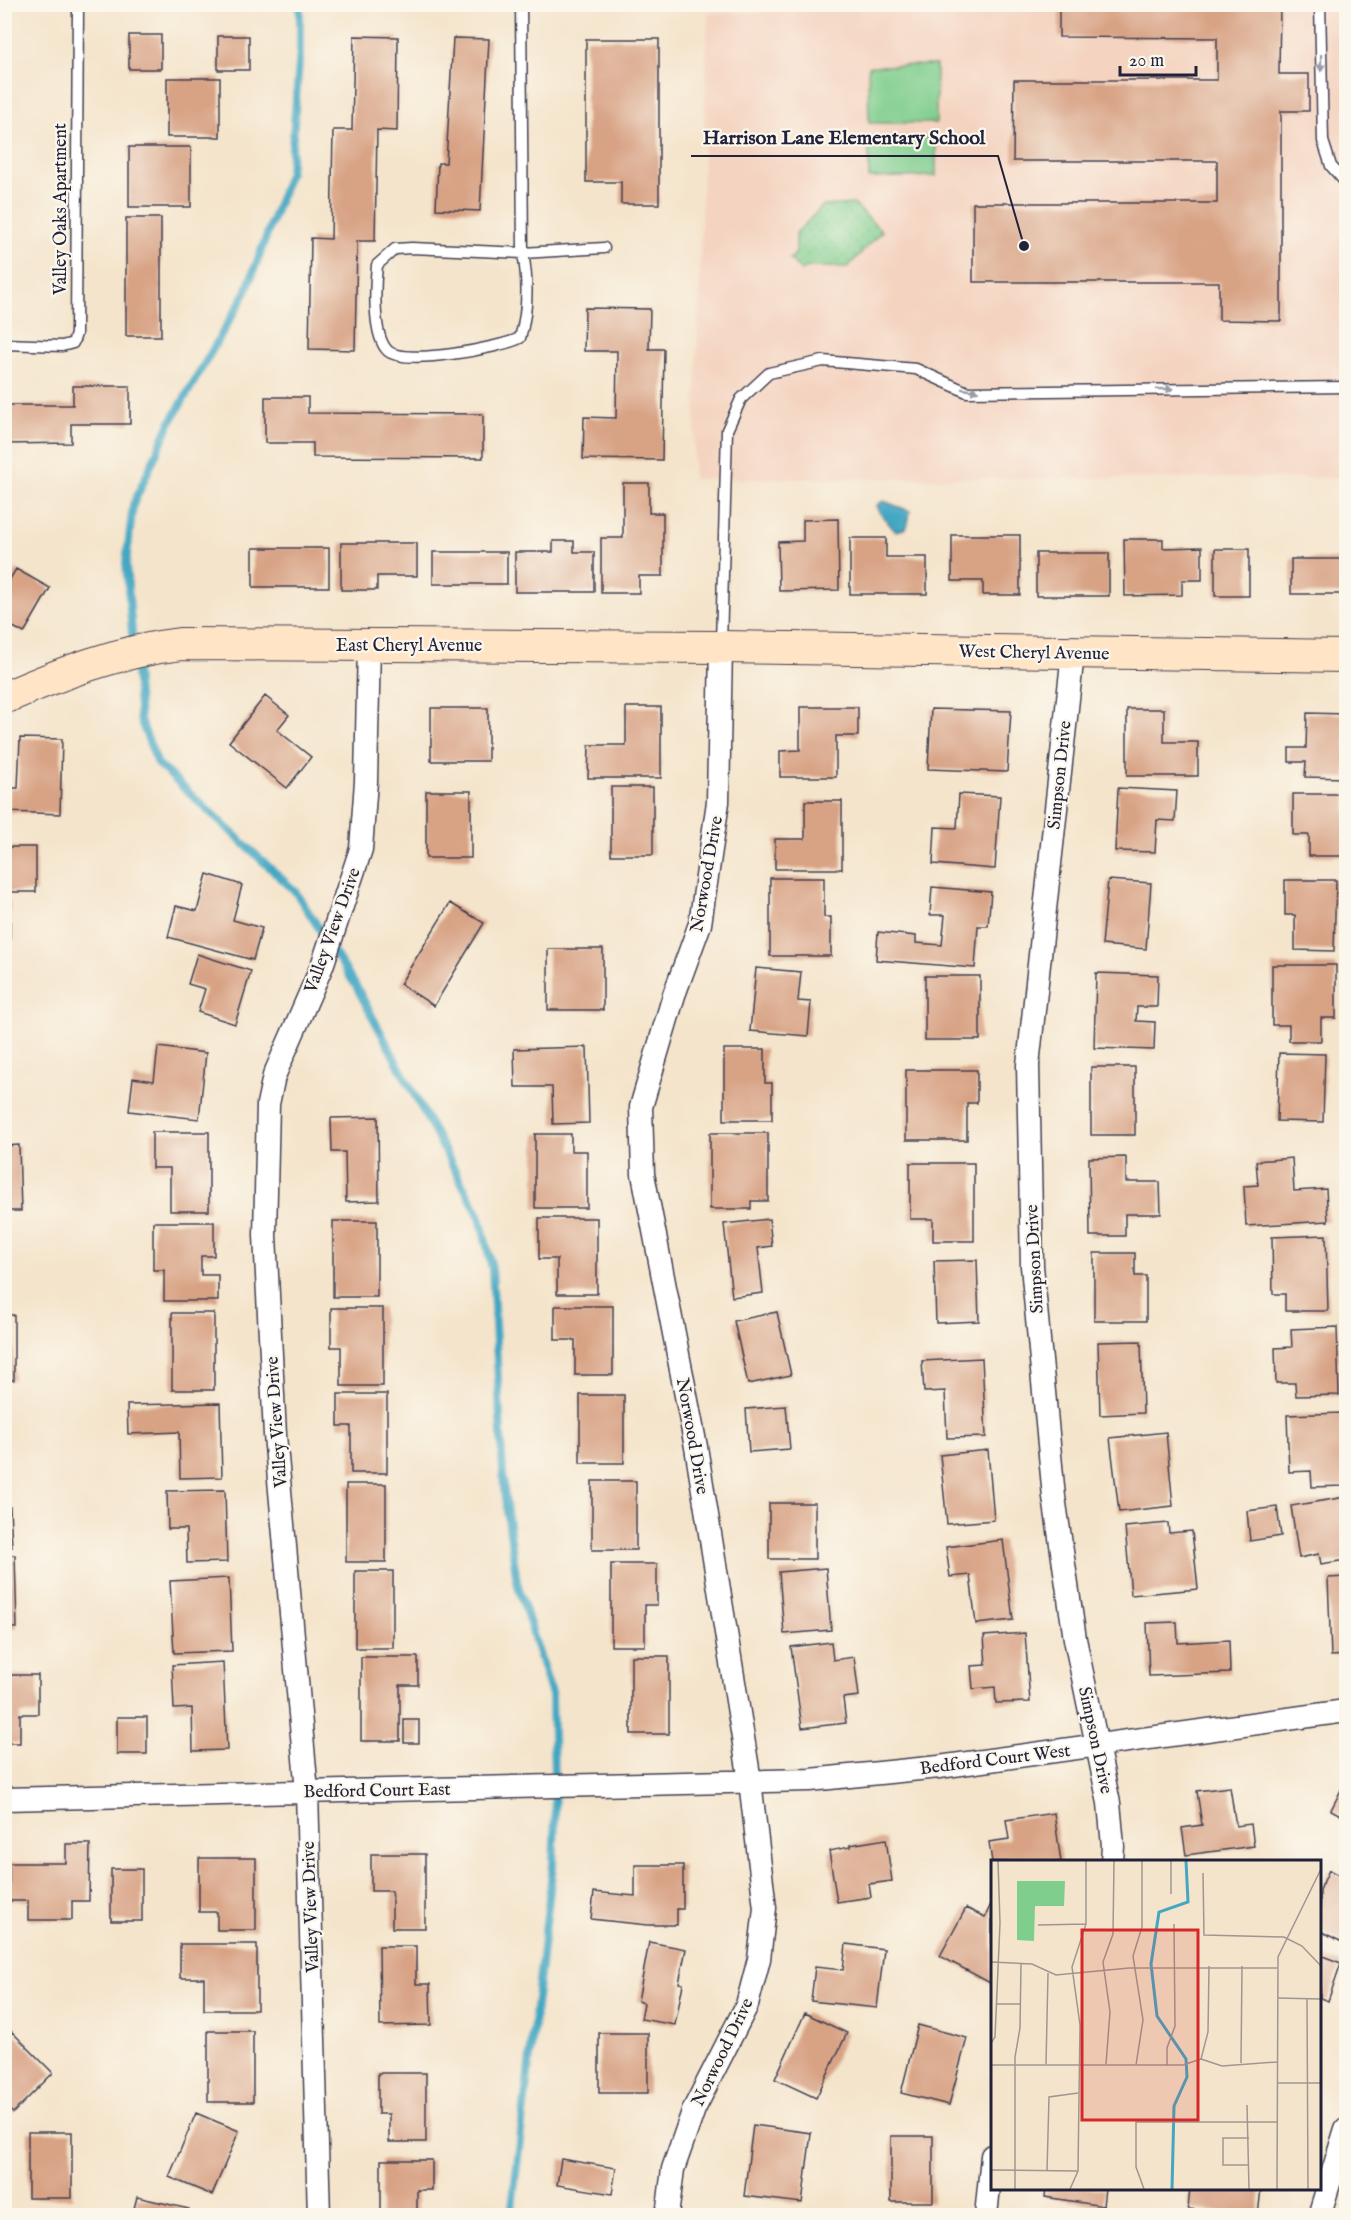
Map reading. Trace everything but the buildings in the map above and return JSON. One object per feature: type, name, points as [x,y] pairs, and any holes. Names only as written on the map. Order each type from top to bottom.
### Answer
[{"type":"street","name":"East Cheryl Avenue","points":[[4,698],[82,666],[145,648],[181,645],[721,647]]},
{"type":"street","name":"Valley View Drive","points":[[319,2216],[307,1792],[275,1435],[265,1235],[268,1104],[274,1076],[321,966],[362,849],[369,645]]},
{"type":"street","name":"West Cheryl Avenue","points":[[721,647],[1347,656]]},
{"type":"street","name":"Norwood Drive","points":[[667,2216],[673,2169],[694,2109],[747,2005],[759,1959],[765,1908],[750,1781],[696,1447],[643,1174],[641,1107],[674,995],[700,924],[718,802],[721,647]]},
{"type":"street","name":"Simpson Drive","points":[[1073,653],[1028,1065],[1032,1266],[1054,1497],[1074,1639],[1109,1803],[1112,1860]]},
{"type":"street","name":"Bedford Court West","points":[[750,1781],[810,1780],[939,1767],[1347,1711]]},
{"type":"street","name":"Bedford Court East","points":[[4,1799],[750,1781]]},
{"type":"street","points":[[1319,2216],[1347,2129]]},
{"type":"street","points":[[986,2216],[991,2173]]},
{"type":"lane","name":"Valley Oaks Apartment","points":[[4,344],[62,346],[73,342],[76,334],[78,4]]},
{"type":"lane","points":[[521,4],[523,253],[526,268],[526,319],[520,338],[509,344],[480,351],[432,356],[400,356],[389,352],[383,345],[375,311],[377,265],[394,249],[523,253],[604,248]]},
{"type":"lane","points":[[1320,4],[1323,141],[1331,166],[1347,183]]},
{"type":"lane","points":[[721,647],[727,430],[741,399],[769,373],[823,361],[916,369],[967,392],[1347,387]]},
{"type":"shaded area","points":[[763,4],[1346,5],[1346,478],[693,479],[708,12],[762,13]]},
{"type":"green space","points":[[936,65],[936,123],[869,123],[868,70],[870,66]]},
{"type":"green space","points":[[936,137],[936,176],[869,178],[869,138]]},
{"type":"green space","points":[[854,204],[882,231],[848,267],[807,267],[802,271],[790,259],[796,253],[796,233],[823,206]]},
{"type":"water","points":[[883,501],[910,511],[908,524],[904,529],[895,531],[879,512],[877,505]]},
{"type":"waterway","points":[[133,645],[126,563],[133,505],[170,423],[246,292],[290,172],[300,51],[300,4]]},
{"type":"waterway","points":[[135,660],[140,719],[158,764],[295,891],[326,939]]},
{"type":"waterway","points":[[332,949],[356,986],[480,1217],[492,1269],[504,1489],[517,1582],[552,1696],[555,1817],[553,1865],[511,2216]]},
{"type":"place","name":"Harrison Lane Elementary School","points":[[1024,246]]}]
